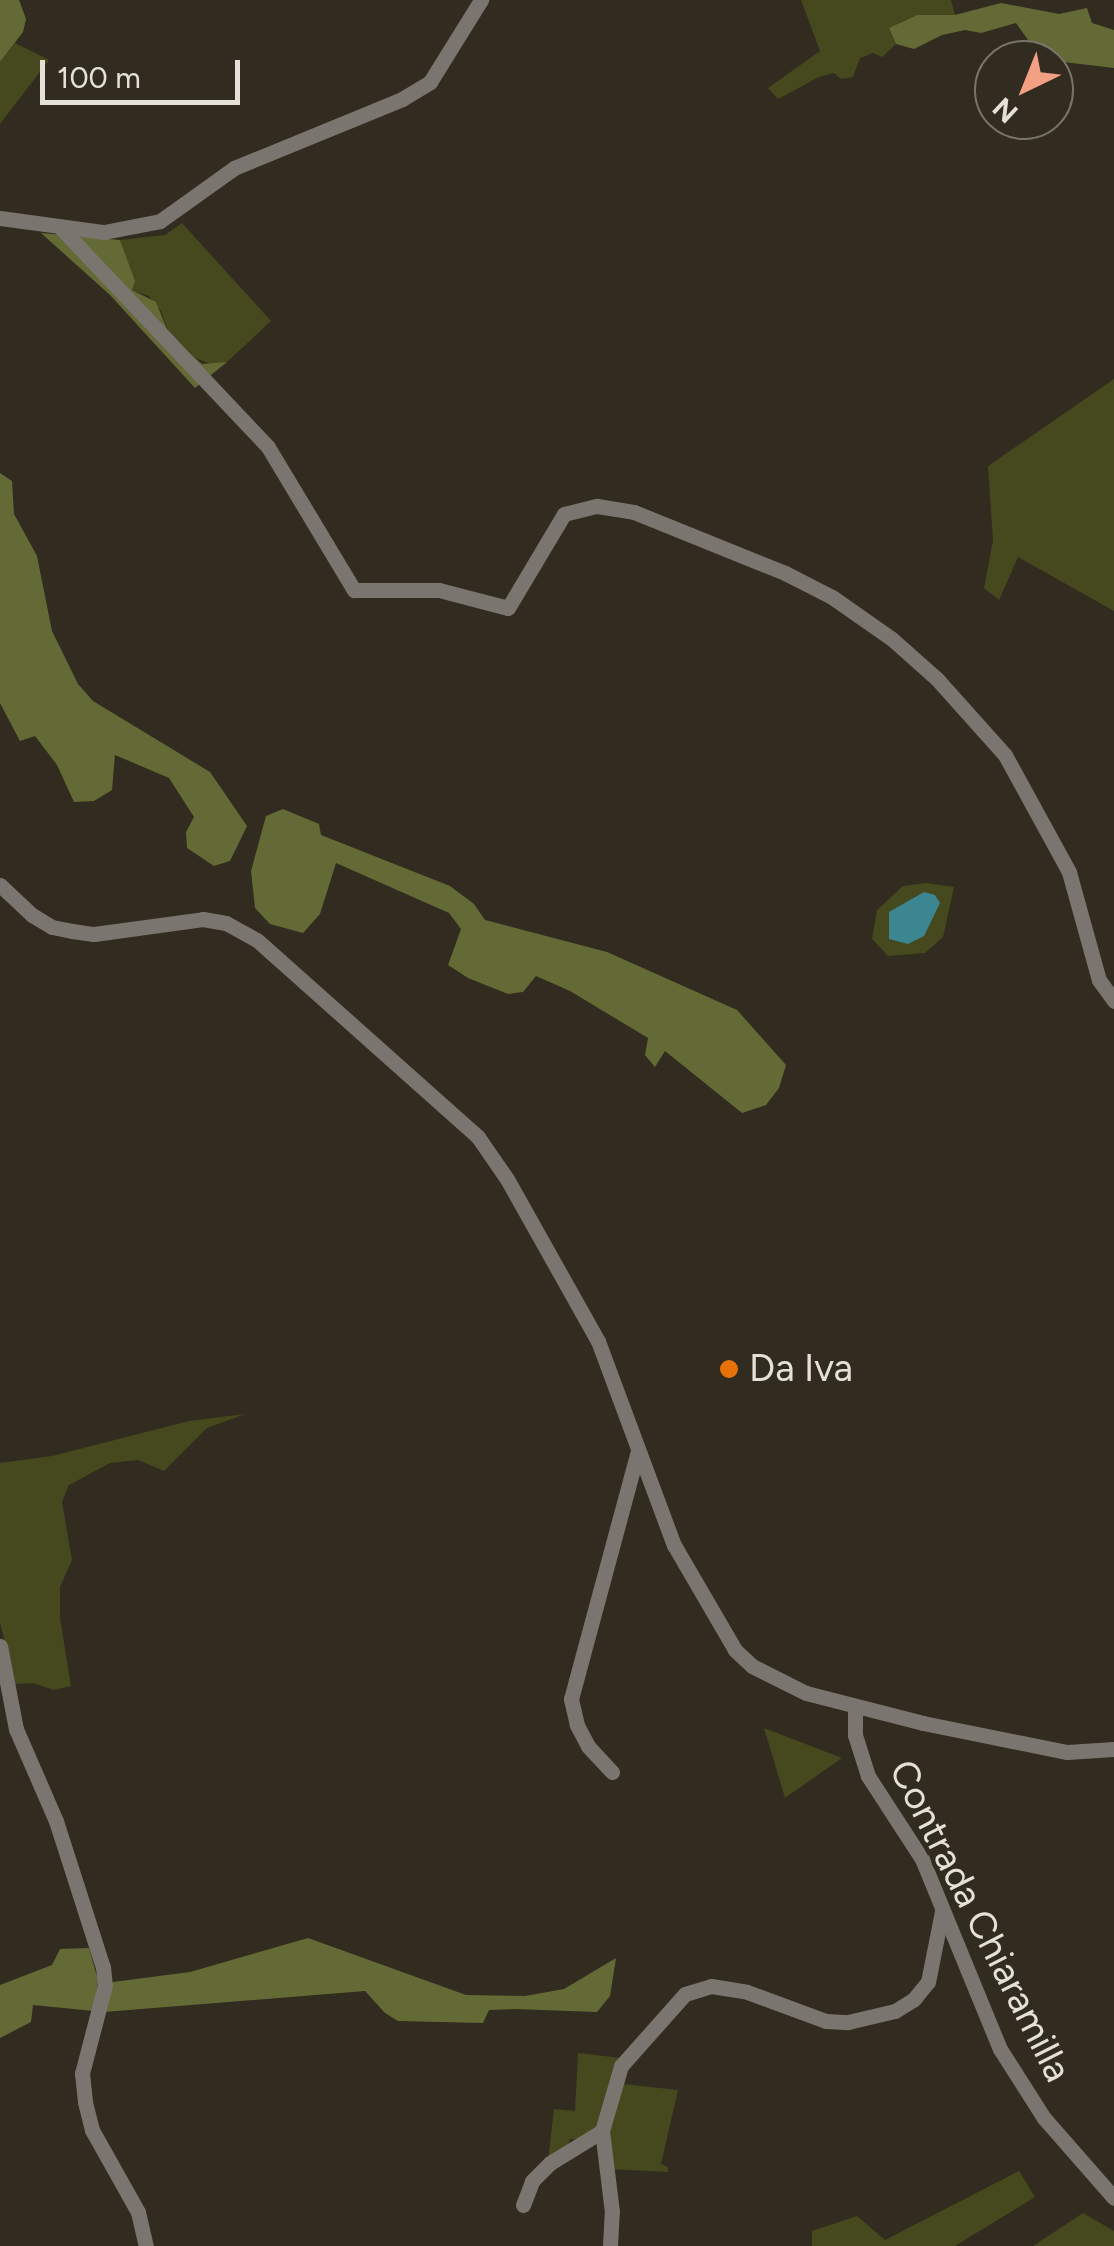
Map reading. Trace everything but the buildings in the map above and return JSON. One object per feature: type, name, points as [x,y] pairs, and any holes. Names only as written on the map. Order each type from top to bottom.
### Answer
[{"type":"street","points":[[0,218],[104,232],[160,221],[246,162],[402,99],[430,82],[482,0]]},
{"type":"street","points":[[60,228],[268,447],[354,590],[439,590],[508,608],[564,514],[597,506],[634,512],[785,573],[832,598],[892,639],[938,679],[1005,755],[1069,872],[1098,980],[1114,1002]]},
{"type":"street","name":"Contrada Chiaramilla","points":[[0,885],[32,915],[52,927],[72,931],[94,934],[203,919],[226,923],[257,940],[478,1137],[507,1180],[598,1341],[674,1544],[735,1650],[776,1682],[855,1707],[1067,1752],[1110,1750]]},
{"type":"street","points":[[612,1772],[576,1725],[571,1699],[638,1451]]},
{"type":"street","points":[[0,1646],[16,1729],[56,1821],[104,1967],[105,1985],[82,2073],[84,2102],[92,2130],[138,2212],[146,2246]]},
{"type":"street","name":"Contrada Chiaramilla","points":[[855,1707],[855,1735],[868,1776],[911,1840],[1000,2049],[1044,2118],[1114,2198]]},
{"type":"street","points":[[610,2246],[612,2212],[602,2131],[621,2066],[685,1994],[711,1986],[747,1992],[826,2021],[848,2022],[895,2011],[914,1999],[928,1982],[942,1912]]},
{"type":"street","points":[[523,2205],[532,2181],[550,2164],[602,2131]]},
{"type":"green space","points":[[0,0],[19,0],[26,19],[23,32],[0,62]]},
{"type":"green space","points":[[801,0],[951,0],[955,15],[917,15],[899,23],[889,29],[896,44],[882,57],[873,53],[860,58],[853,77],[841,79],[834,73],[819,77],[778,99],[768,88],[820,51]]},
{"type":"green space","points":[[1001,3],[1059,14],[1087,8],[1092,23],[1114,30],[1114,68],[1074,63],[1074,40],[1028,40],[1016,23],[981,33],[965,30],[942,35],[914,49],[896,44],[889,28],[917,15],[955,15]]},
{"type":"green space","points":[[15,43],[49,60],[0,124],[0,62]]},
{"type":"green space","points":[[182,223],[271,321],[227,362],[216,366],[190,356],[170,337],[161,311],[149,296],[132,290],[134,281],[120,240],[165,235]]},
{"type":"green space","points":[[41,233],[120,240],[135,281],[132,290],[156,302],[170,337],[202,364],[227,362],[195,388],[110,295]]},
{"type":"green space","points":[[1114,379],[1114,611],[1018,557],[999,600],[984,588],[993,541],[988,466]]},
{"type":"green space","points":[[0,473],[12,481],[14,514],[37,556],[52,631],[78,684],[93,701],[210,772],[247,826],[230,861],[214,866],[187,848],[186,832],[194,817],[169,778],[115,755],[112,790],[94,801],[74,802],[57,765],[35,736],[20,741],[0,703]]},
{"type":"green space","points":[[283,809],[319,824],[321,835],[450,886],[474,904],[485,920],[607,952],[737,1010],[786,1065],[779,1088],[766,1105],[742,1113],[665,1051],[655,1067],[645,1055],[648,1038],[570,991],[536,976],[523,992],[508,994],[468,978],[448,965],[461,929],[449,913],[336,863],[320,914],[303,933],[270,924],[255,908],[251,871],[266,816]]},
{"type":"green space","points":[[926,883],[954,887],[943,937],[925,953],[888,956],[872,939],[877,910],[903,886]]},
{"type":"green space","points":[[245,1414],[207,1428],[164,1471],[138,1460],[110,1463],[69,1485],[62,1502],[72,1560],[60,1587],[60,1618],[71,1686],[54,1690],[33,1683],[15,1684],[0,1622],[0,1463],[52,1456],[189,1421]]},
{"type":"green space","points":[[764,1728],[842,1758],[785,1798]]},
{"type":"green space","points":[[308,1938],[466,1995],[525,1996],[564,1989],[616,1958],[610,1996],[597,2012],[489,2010],[483,2023],[398,2021],[365,1991],[104,2012],[113,1982],[190,1972]]},
{"type":"green space","points":[[89,1948],[98,1980],[94,2011],[33,2005],[31,2022],[0,2038],[0,1985],[52,1965],[60,1949]]},
{"type":"green space","points":[[578,2053],[621,2058],[615,2083],[678,2090],[661,2164],[668,2167],[668,2172],[610,2169],[608,2145],[582,2140],[570,2139],[567,2150],[548,2161],[554,2109],[575,2111]]},
{"type":"green space","points":[[1019,2171],[1035,2197],[955,2246],[812,2246],[812,2231],[857,2216],[885,2240]]},
{"type":"green space","points":[[1083,2213],[1114,2231],[1114,2246],[1033,2246]]},
{"type":"water","points":[[924,892],[935,895],[940,903],[924,936],[908,944],[889,939],[889,912]]},
{"type":"place","name":"Da Iva","points":[[729,1369]]}]
